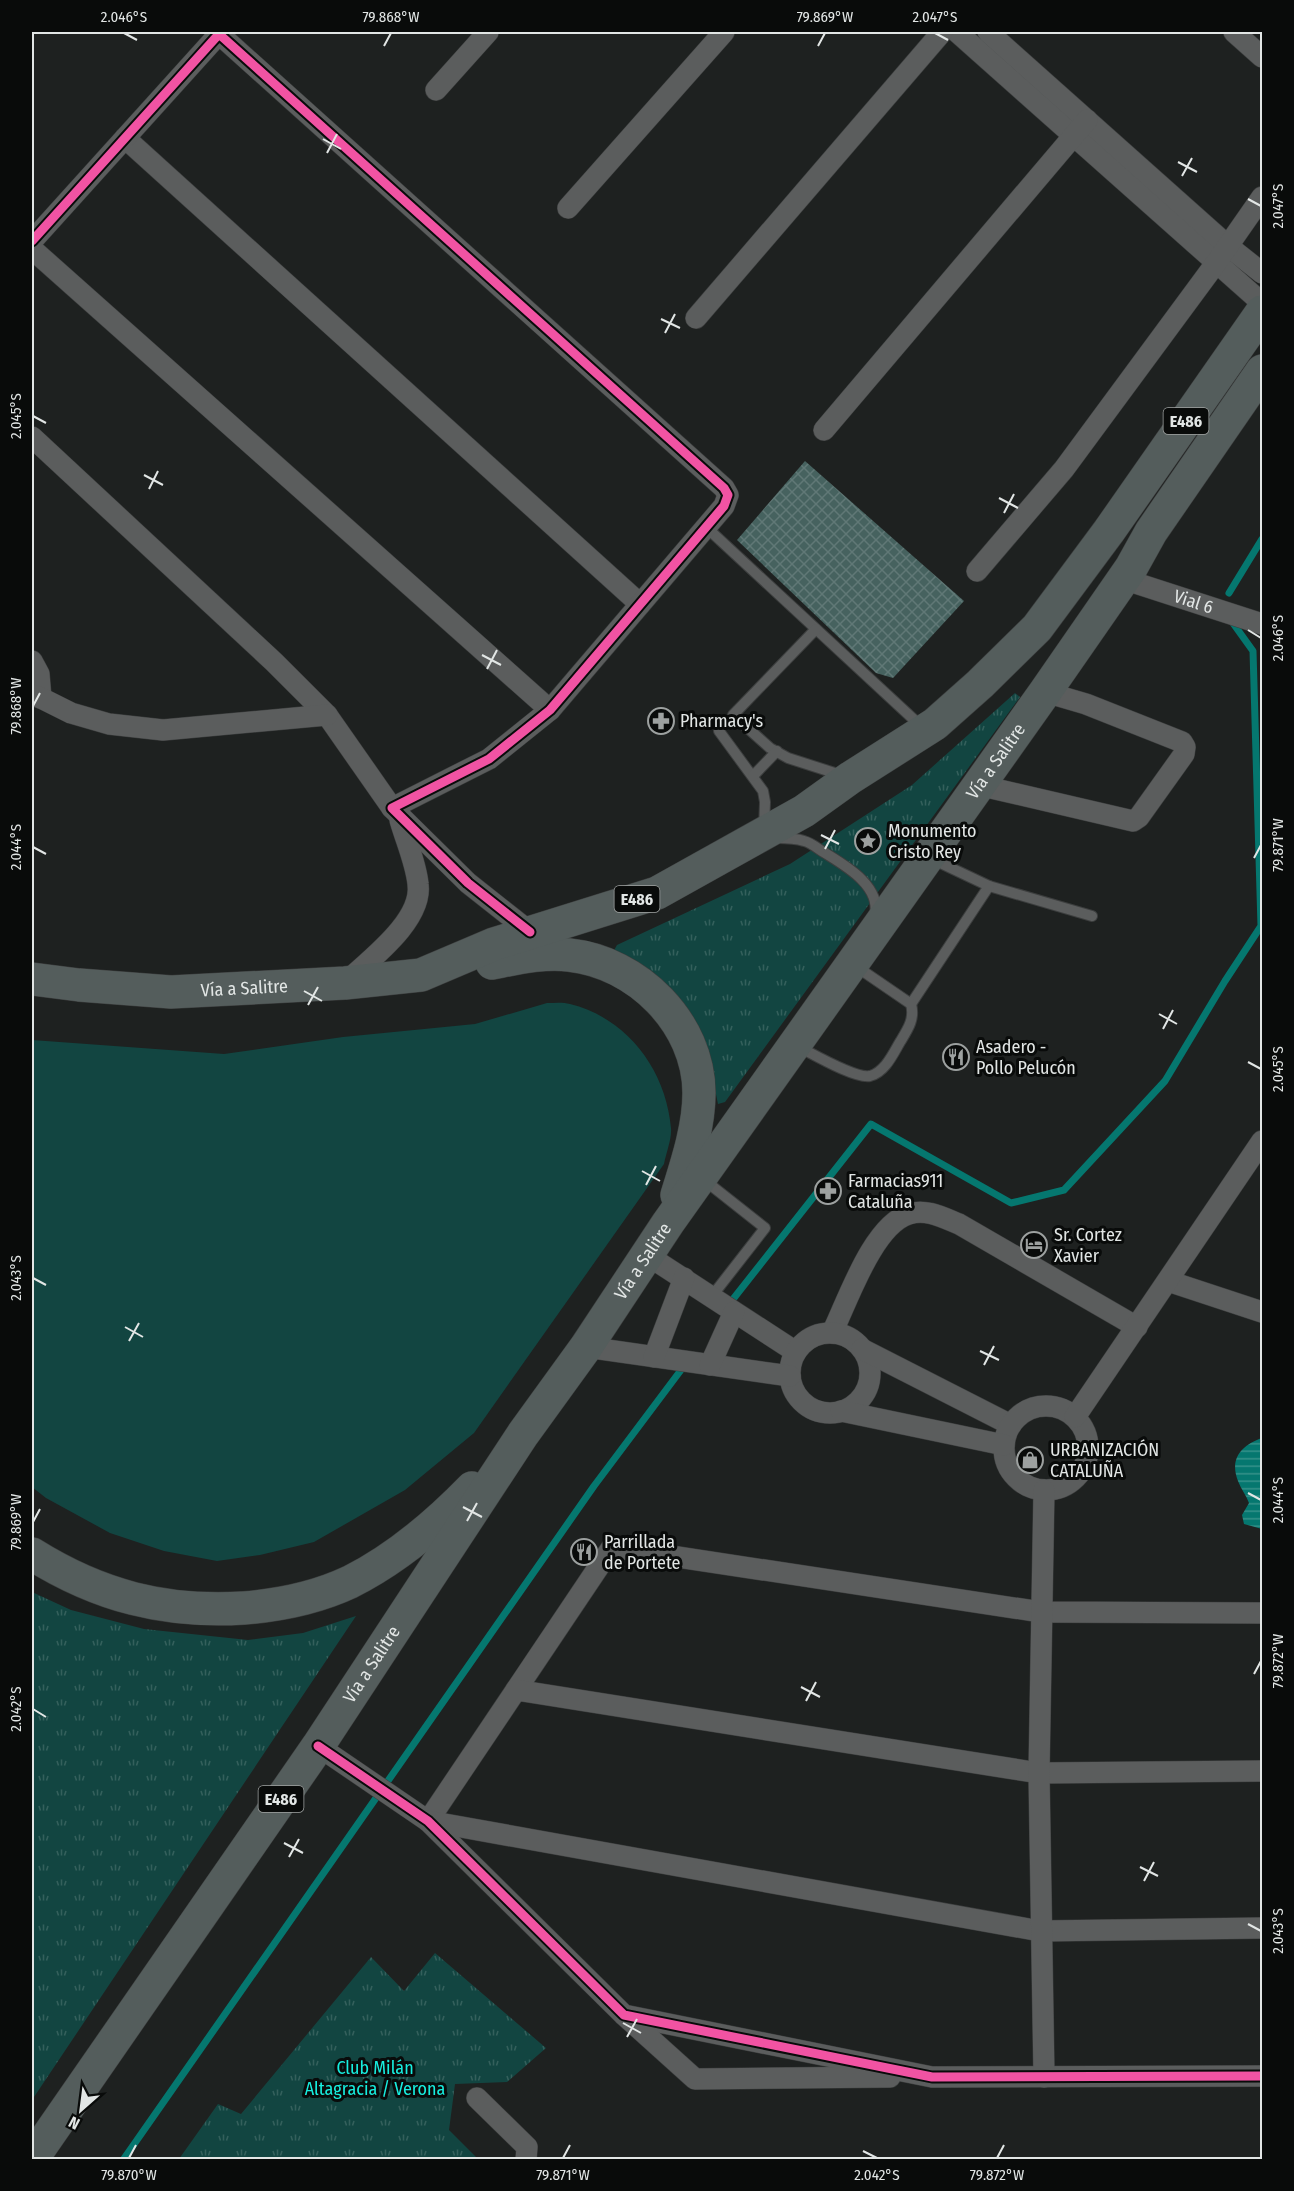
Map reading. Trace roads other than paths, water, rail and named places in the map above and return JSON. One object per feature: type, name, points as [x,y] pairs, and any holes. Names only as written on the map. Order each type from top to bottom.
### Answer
[{"type":"main road","name":"Vía a Salitre","points":[[36,981],[171,992],[345,983],[421,975],[494,944],[657,893],[755,840],[804,811],[850,778],[926,730],[980,684],[1037,628],[1109,531],[1263,312]]},
{"type":"main road","name":"Vía a Salitre","points":[[32,2159],[318,1746],[523,1434],[586,1347],[668,1223],[1124,579],[1151,532],[1263,371]]},
{"type":"main road","points":[[421,975],[538,954],[570,955],[599,961],[618,970],[664,1005],[686,1035],[693,1051],[699,1093],[688,1157],[668,1223]]},
{"type":"main road","points":[[32,1554],[106,1591],[133,1600],[163,1606],[212,1610],[287,1603],[348,1583],[392,1557],[453,1507],[523,1434]]},
{"type":"street","points":[[436,90],[488,32]]},
{"type":"street","points":[[568,208],[724,32]]},
{"type":"street","points":[[696,318],[942,32]]},
{"type":"street","points":[[957,32],[1081,127]]},
{"type":"street","points":[[988,32],[1081,127],[1222,254],[1263,303]]},
{"type":"street","points":[[1234,32],[1263,57]]},
{"type":"street","points":[[32,241],[217,33],[724,488],[728,495],[724,506],[550,710],[489,759],[396,812]]},
{"type":"street","points":[[824,430],[1081,127]]},
{"type":"street","points":[[124,138],[640,604]]},
{"type":"street","points":[[977,571],[1064,469],[1263,197]]},
{"type":"street","points":[[32,249],[550,710]]},
{"type":"street","points":[[1222,254],[1263,273]]},
{"type":"street","points":[[32,437],[274,662],[327,715],[396,812],[468,883],[530,932]]},
{"type":"street","name":"Vial 6","points":[[1124,579],[1263,624]]},
{"type":"street","points":[[32,661],[39,674],[36,697],[72,713],[109,724],[163,730],[327,715]]},
{"type":"street","points":[[978,785],[1133,821],[1139,817],[1184,754],[1185,747],[1182,742],[1086,704],[1045,692]]},
{"type":"street","points":[[345,983],[406,922],[416,902],[418,882],[396,812]]},
{"type":"street","points":[[1075,1417],[1261,1144]]},
{"type":"street","points":[[832,1333],[875,1241],[892,1223],[910,1213],[933,1214],[959,1224],[1137,1326]]},
{"type":"street","points":[[647,1255],[796,1352]]},
{"type":"street","points":[[654,1357],[684,1278]]},
{"type":"street","points":[[1168,1281],[1263,1312]]},
{"type":"street","points":[[710,1365],[734,1312]]},
{"type":"street","points":[[1004,1445],[841,1411],[824,1412],[807,1405],[795,1392],[790,1376],[791,1363],[796,1352],[811,1337],[832,1333],[849,1338],[862,1349],[1011,1425]]},
{"type":"street","points":[[586,1347],[790,1376]]},
{"type":"street","points":[[841,1411],[857,1401],[867,1386],[869,1366],[862,1349]]},
{"type":"street","points":[[1041,1407],[1059,1408],[1075,1417],[1084,1429],[1088,1443],[1088,1457],[1082,1471],[1072,1482],[1059,1488],[1044,1490],[1031,1488],[1020,1481],[1011,1471],[1005,1458],[1004,1445],[1011,1425],[1024,1413],[1041,1407]]},
{"type":"street","points":[[1044,1490],[1039,1773],[1044,2077]]},
{"type":"street","points":[[428,1821],[612,1547],[1041,1612],[1263,1612]]},
{"type":"street","points":[[516,1690],[1039,1773],[1263,1771]]},
{"type":"street","points":[[318,1746],[428,1821],[624,2015],[694,2079],[1263,2076]]},
{"type":"street","points":[[428,1821],[1040,1931],[1263,1928]]},
{"type":"street","points":[[624,2015],[932,2077]]},
{"type":"street","points":[[477,2098],[532,2155]]},
{"type":"lane","points":[[706,527],[926,730]]},
{"type":"lane","points":[[816,629],[733,715],[777,752],[801,763],[850,778]]},
{"type":"lane","points":[[718,731],[763,791],[765,802],[755,840],[789,838],[806,841],[847,868],[863,881],[873,895],[876,909],[860,952],[911,1004],[914,1014],[888,1063],[870,1076],[857,1075],[794,1045]]},
{"type":"lane","points":[[753,776],[777,752]]},
{"type":"lane","points":[[927,857],[989,886],[1092,916]]},
{"type":"lane","points":[[911,1004],[989,886]]},
{"type":"lane","points":[[701,1177],[765,1228],[712,1296]]},
{"type":"water","points":[[1262,1438],[1262,1529],[1244,1524],[1242,1515],[1249,1503],[1238,1481],[1235,1466],[1236,1459],[1243,1449]]},
{"type":"waterway","points":[[1229,593],[1262,539]]},
{"type":"waterway","points":[[730,1303],[871,1124],[1011,1203],[1064,1190],[1165,1081],[1261,926],[1253,651],[1230,619]]},
{"type":"waterway","points":[[123,2160],[594,1486],[684,1366]]},
{"type":"place","name":"Pharmacy's","points":[[661,721]]},
{"type":"place","name":"Monumento Cristo Rey","points":[[868,841]]},
{"type":"place","name":"Asadero - Pollo Pelucón","points":[[956,1057]]},
{"type":"place","name":"Farmacias911 Cataluña","points":[[828,1191]]},
{"type":"place","name":"Sr. Cortez Xavier","points":[[1034,1245]]},
{"type":"place","name":"URBANIZACIÓN CATALUÑA","points":[[1030,1460]]},
{"type":"place","name":"Parrillada de Portete","points":[[584,1552]]},
{"type":"park label","name":"Club Milán Altagracia / Verona","points":[[375,2078]]}]
